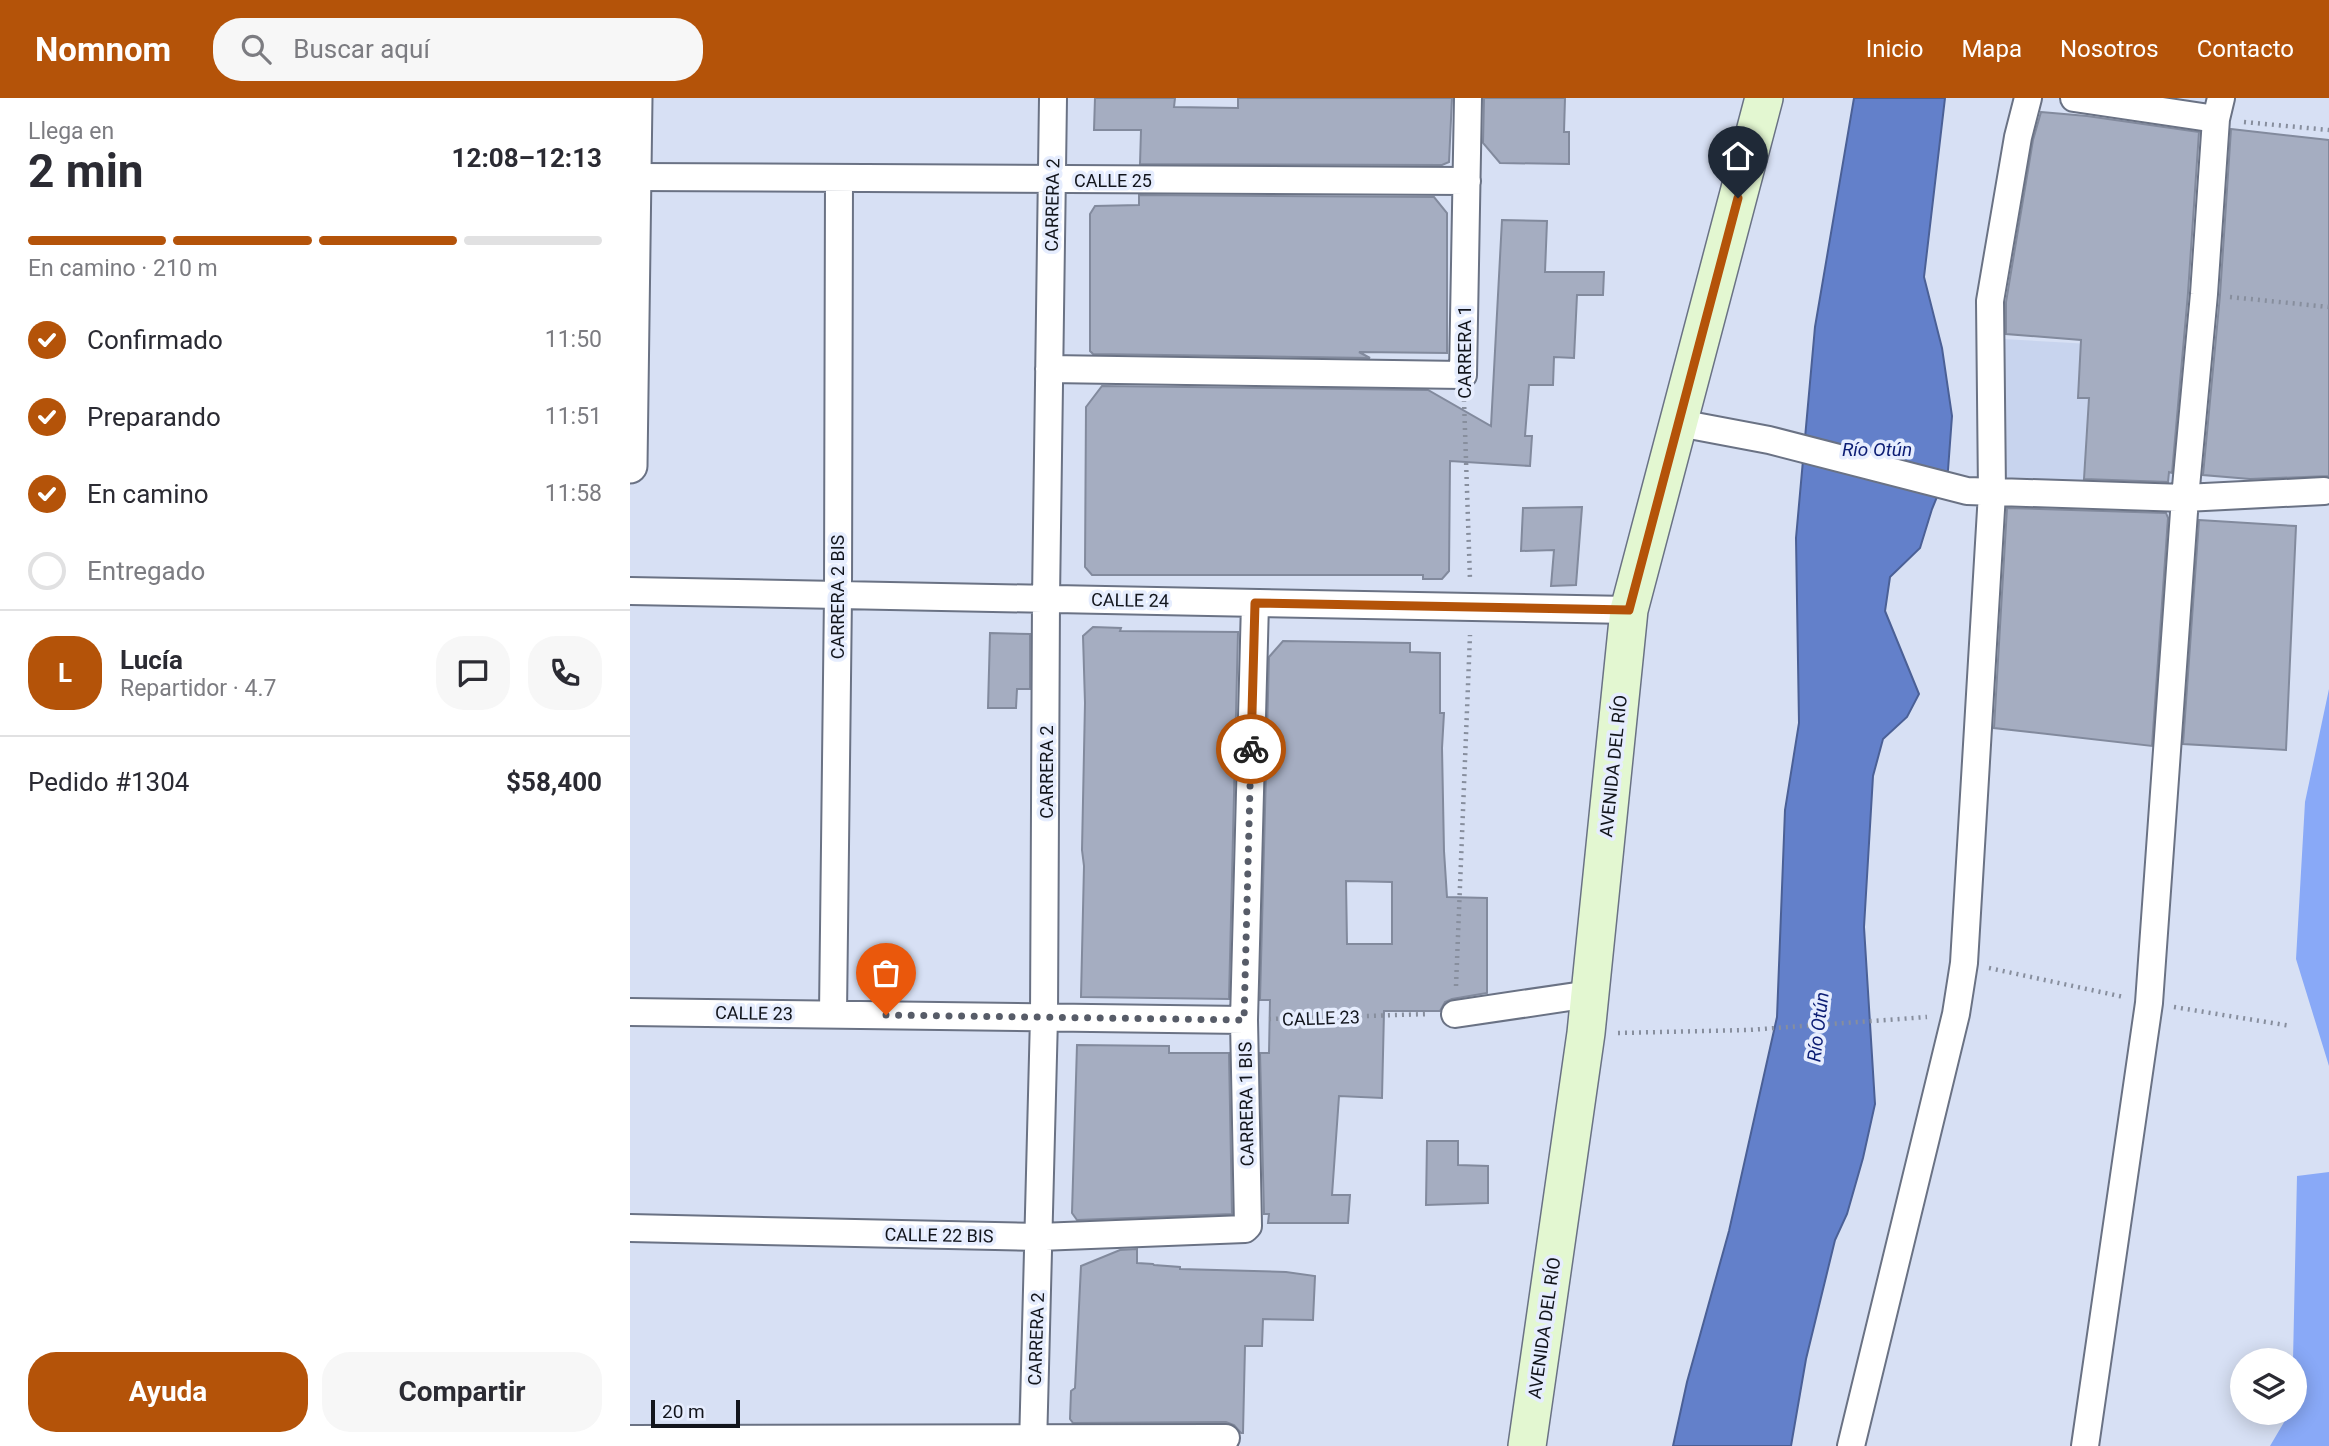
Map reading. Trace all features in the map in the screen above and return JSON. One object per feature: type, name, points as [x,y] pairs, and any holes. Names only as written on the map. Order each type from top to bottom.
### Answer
[{"type":"main road","name":"AVENIDA DEL RÍO","points":[[1527,1446],[1586,1033],[1629,610],[1764,98]]},
{"type":"street","points":[[630,467],[635,98]]},
{"type":"street","name":"CARRERA 2","points":[[1034,1442],[1044,1017],[1053,98]]},
{"type":"street","name":"CARRERA 1","points":[[1463,375],[1468,98]]},
{"type":"street","points":[[1851,1446],[1956,1014],[1964,963],[1980,492],[1990,301],[2018,137],[2028,98]]},
{"type":"street","points":[[2074,98],[2218,109],[2185,498],[2149,1003],[2085,1446]]},
{"type":"street","name":"CALLE 25","points":[[634,177],[1467,181]]},
{"type":"street","name":"CARRERA 2 BIS","points":[[833,1014],[839,179]]},
{"type":"street","points":[[1049,369],[1463,375]]},
{"type":"street","points":[[1679,423],[1769,440],[1980,492],[2185,498],[2324,491]]},
{"type":"street","name":"CALLE 24","points":[[630,591],[1629,610]]},
{"type":"street","name":"CARRERA 1 BIS","points":[[1248,1226],[1244,1020],[1255,603]]},
{"type":"street","points":[[1455,1014],[1590,993]]},
{"type":"street","name":"CALLE 23","points":[[630,1012],[1244,1020]]},
{"type":"street","name":"CALLE 22 BIS","points":[[630,1228],[1039,1237],[1245,1229],[1248,1226]]},
{"type":"street","points":[[630,1439],[1034,1442],[1226,1438]]},
{"type":"path","points":[[2218,109],[2329,130]]},
{"type":"path","points":[[2204,294],[2329,307]]},
{"type":"path","name":"CARRERA 1","points":[[1455,1014],[1471,605],[1463,375]]},
{"type":"path","name":"CALLE 23","points":[[1244,1020],[1455,1014]]},
{"type":"path","points":[[1586,1033],[1748,1030],[1922,1017]]},
{"type":"shaded area","points":[[2003,339],[2181,349],[2174,492],[1995,481]]},
{"type":"shaded area","points":[[2329,689],[2329,1066],[2296,959],[2305,802]]},
{"type":"shaded area","points":[[2329,1172],[2329,1446],[2270,1446],[2282,1425],[2307,1425],[2307,1348],[2293,1348],[2297,1176]]},
{"type":"water","name":"Río Otún","points":[[1854,98],[1945,98],[1924,277],[1942,348],[1952,416],[1948,470],[1920,548],[1890,577],[1885,611],[1919,694],[1907,717],[1883,739],[1873,776],[1864,927],[1875,1104],[1847,1214],[1835,1240],[1806,1359],[1791,1446],[1673,1446],[1687,1382],[1729,1231],[1777,1017],[1785,810],[1799,723],[1796,538],[1815,327]]},
{"type":"building","points":[[1095,98],[1175,98],[1174,107],[1238,108],[1238,98],[1452,98],[1449,162],[1442,165],[1140,164],[1141,130],[1094,130]]},
{"type":"building","points":[[1484,98],[1565,98],[1564,132],[1569,132],[1569,164],[1500,163],[1483,143]]},
{"type":"building","points":[[2041,112],[2199,132],[2188,293],[2172,473],[2169,472],[2168,482],[2084,479],[2089,398],[2078,398],[2081,340],[2006,334],[2006,302],[2033,140]]},
{"type":"building","points":[[2231,129],[2329,140],[2329,476],[2250,479],[2203,475],[2220,295]]},
{"type":"building","points":[[1139,195],[1434,197],[1447,213],[1447,353],[1359,352],[1370,358],[1093,354],[1090,351],[1090,214],[1095,206],[1139,205]]},
{"type":"building","points":[[1502,220],[1547,221],[1545,272],[1604,272],[1603,295],[1577,295],[1574,358],[1554,357],[1553,385],[1529,385],[1525,436],[1532,436],[1530,466],[1450,461],[1449,571],[1442,579],[1423,579],[1423,575],[1092,575],[1085,567],[1086,407],[1102,386],[1428,390],[1491,426]]},
{"type":"building","points":[[1582,507],[1576,585],[1551,586],[1554,550],[1521,551],[1523,508]]},
{"type":"building","points":[[2007,508],[2166,513],[2168,518],[2152,746],[1994,728]]},
{"type":"building","points":[[2199,520],[2296,526],[2286,750],[2183,744]]},
{"type":"building","points":[[1093,627],[1121,628],[1120,631],[1238,632],[1229,999],[1081,997],[1085,703],[1083,636]]},
{"type":"building","points":[[990,633],[1030,634],[1030,689],[1017,689],[1016,708],[988,708]]},
{"type":"building","points":[[1283,641],[1410,643],[1410,652],[1440,653],[1440,713],[1444,713],[1442,748],[1447,897],[1487,898],[1487,993],[1452,999],[1445,1002],[1440,1011],[1384,1011],[1382,1098],[1339,1096],[1332,1195],[1350,1195],[1348,1223],[1268,1223],[1269,1214],[1264,1214],[1260,1053],[1269,1053],[1270,1000],[1260,1000],[1269,657]],"holes":[[[1346,881],[1392,882],[1392,944],[1347,944]]]},
{"type":"building","points":[[1077,1045],[1169,1046],[1169,1053],[1229,1053],[1232,1214],[1077,1220],[1072,1213]]},
{"type":"building","points":[[1427,1141],[1458,1141],[1458,1165],[1488,1166],[1488,1203],[1426,1205]]},
{"type":"building","points":[[1137,1249],[1137,1263],[1180,1269],[1286,1272],[1315,1276],[1313,1320],[1263,1319],[1262,1346],[1245,1346],[1243,1433],[1226,1422],[1073,1423],[1070,1419],[1071,1391],[1075,1388],[1081,1266],[1120,1250]]},
{"type":"way so far","points":[[886,1015],[1244,1020],[1251,749]]},
{"type":"route","points":[[1251,749],[1255,603],[1629,610],[1738,198]]}]
